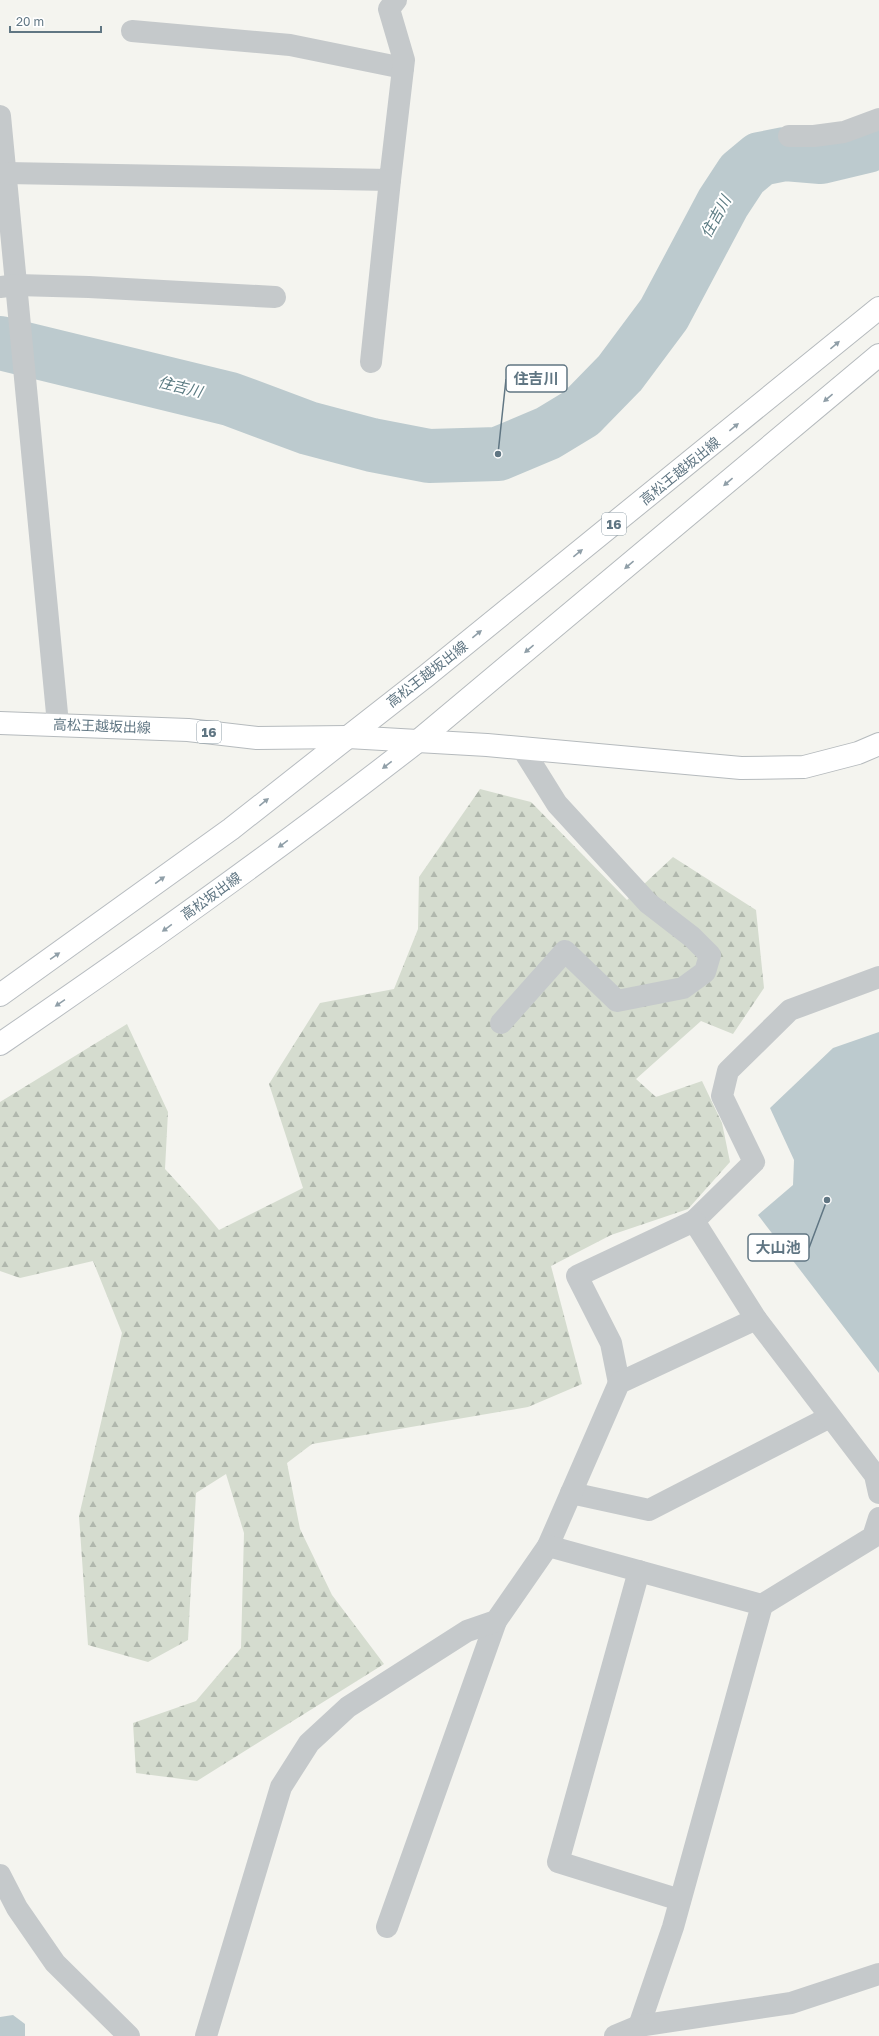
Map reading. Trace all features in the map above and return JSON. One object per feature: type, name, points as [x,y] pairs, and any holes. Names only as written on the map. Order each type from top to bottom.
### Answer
[{"type":"main road","name":"高松王越坂出線","points":[[348,736],[469,641],[879,308]]},
{"type":"main road","points":[[418,741],[879,355]]},
{"type":"main road","name":"高松王越坂出線","points":[[0,723],[188,730],[256,738],[348,736],[522,748],[741,768],[804,767],[858,753],[879,744]]},
{"type":"main road","points":[[0,995],[231,829],[348,736]]},
{"type":"main road","name":"高松坂出線","points":[[0,1044],[135,952],[320,817],[418,741]]},
{"type":"street","points":[[371,362],[404,60],[389,9],[396,0]]},
{"type":"street","points":[[132,31],[290,45],[403,68]]},
{"type":"street","points":[[0,116],[6,173],[8,286],[58,724]]},
{"type":"street","points":[[789,136],[814,136],[844,132],[879,118]]},
{"type":"street","points":[[6,173],[390,180]]},
{"type":"street","points":[[8,286],[275,297]]},
{"type":"street","points":[[501,1023],[565,951],[617,1000],[683,988],[705,972],[710,955],[692,937],[648,903],[557,804],[522,748]]},
{"type":"street","points":[[387,1926],[496,1621],[548,1546],[619,1383],[611,1343],[577,1276],[694,1221],[754,1162],[722,1096],[728,1071],[790,1010],[879,976]]},
{"type":"street","points":[[694,1221],[756,1319],[875,1475],[879,1493]]},
{"type":"street","points":[[619,1383],[756,1319]]},
{"type":"street","points":[[571,1493],[649,1510],[830,1417]]},
{"type":"street","points":[[639,2026],[673,1926],[762,1605],[873,1537],[878,1526]]},
{"type":"street","points":[[548,1546],[762,1605]]},
{"type":"street","points":[[639,1571],[558,1862],[680,1900]]},
{"type":"street","points":[[206,2036],[281,1787],[310,1743],[348,1706],[467,1631],[496,1621]]},
{"type":"street","points":[[0,1875],[16,1908],[55,1963],[129,2036]]},
{"type":"street","points":[[615,2036],[639,2026],[791,2003],[879,1974]]},
{"type":"green space","points":[[480,789],[531,802],[627,900],[673,857],[756,910],[764,988],[733,1034],[701,1021],[636,1079],[656,1097],[702,1081],[722,1123],[730,1162],[688,1209],[611,1235],[551,1266],[582,1384],[528,1407],[312,1444],[287,1463],[300,1529],[332,1595],[384,1664],[197,1781],[136,1773],[133,1723],[196,1701],[241,1648],[244,1533],[226,1474],[196,1493],[188,1640],[148,1662],[88,1645],[79,1516],[122,1333],[93,1261],[20,1278],[0,1271],[0,1102],[127,1024],[168,1112],[165,1169],[219,1230],[303,1188],[269,1084],[320,1003],[394,989],[418,929],[419,877]]},
{"type":"shaded area","points":[[879,1032],[879,1373],[758,1215],[793,1185],[794,1160],[770,1108],[833,1048]]},
{"type":"shaded area","points":[[13,2015],[25,2024],[25,2036],[0,2036],[0,2017]]},
{"type":"waterway","name":"住吉川","points":[[0,343],[230,399],[308,428],[372,445],[429,456],[498,454],[548,433],[581,413],[620,373],[664,314],[723,203],[742,174],[760,159],[785,154],[821,157],[867,146],[879,139]]},
{"type":"place","name":"住吉川","points":[[498,454]]},
{"type":"place","name":"大山池","points":[[827,1200]]}]
